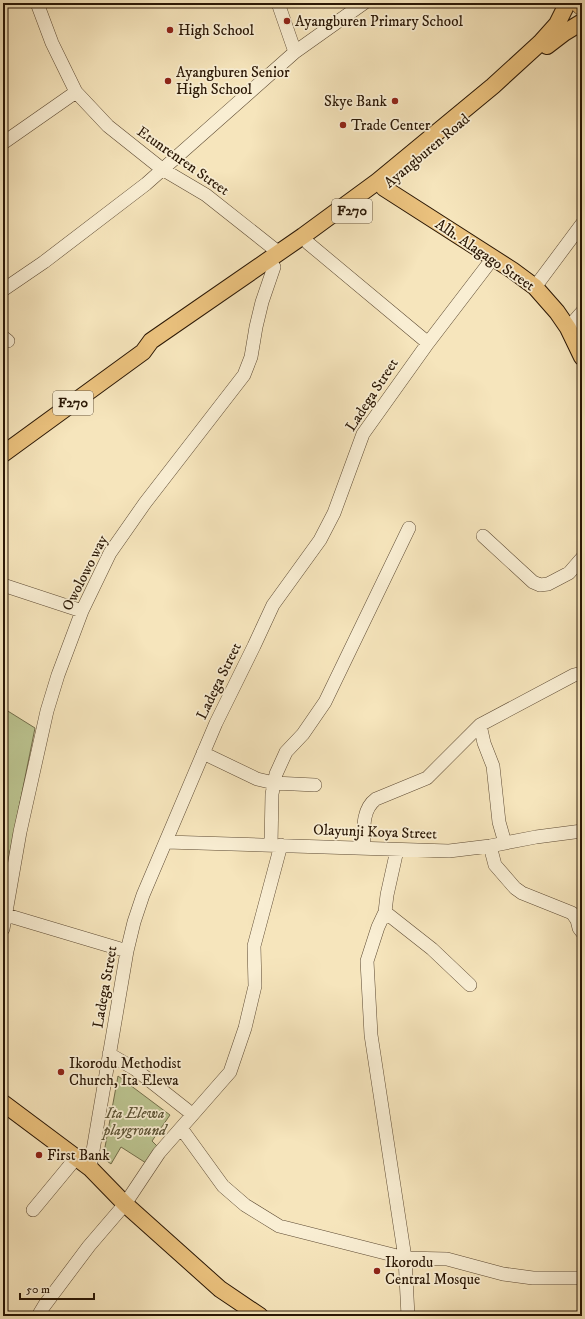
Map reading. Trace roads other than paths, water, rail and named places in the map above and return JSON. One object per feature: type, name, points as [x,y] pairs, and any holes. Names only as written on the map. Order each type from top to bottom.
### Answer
[{"type":"highway","points":[[579,3],[582,6]]},
{"type":"main road","name":"F270","points":[[542,45],[557,24],[566,3]]},
{"type":"main road","name":"F270","points":[[542,45],[582,22]]},
{"type":"main road","name":"Ayangburen Road","points":[[276,260],[308,243],[384,188],[498,92],[542,45]]},
{"type":"main road","name":"Ayangburen Road","points":[[3,453],[143,352],[158,347],[276,260],[378,181],[542,45]]},
{"type":"main road","name":"Alh. Alagago Street","points":[[384,188],[512,270],[535,287],[557,312],[568,328],[582,357]]},
{"type":"main road","points":[[3,1103],[90,1168],[125,1204],[220,1289],[260,1316]]},
{"type":"street","name":"Etunrenren Street","points":[[37,3],[52,42],[76,92],[108,126],[162,169],[206,195],[276,260]]},
{"type":"street","points":[[278,3],[295,52]]},
{"type":"street","points":[[3,290],[44,262],[146,184],[295,52],[364,3]]},
{"type":"street","points":[[3,144],[76,92]]},
{"type":"street","points":[[535,287],[582,224]]},
{"type":"street","points":[[308,243],[428,343]]},
{"type":"street","name":"Ladega Street","points":[[90,1168],[127,951],[134,922],[143,895],[216,722],[273,605],[320,540],[334,513],[363,434],[428,343],[493,258]]},
{"type":"street","name":"Owolowo way","points":[[3,929],[4,915],[20,832],[47,711],[58,675],[82,611],[110,553],[145,503],[244,375],[251,357],[262,302],[276,260]]},
{"type":"street","points":[[568,328],[582,312]]},
{"type":"street","points":[[38,1316],[89,1246],[125,1204],[159,1153],[230,1072],[245,1028],[255,986],[254,946],[276,845],[272,794],[276,774],[286,752],[303,734],[325,702],[409,528]]},
{"type":"street","points":[[483,536],[533,582],[540,585],[548,584],[569,573],[582,558]]},
{"type":"street","points":[[3,585],[82,611]]},
{"type":"street","points":[[364,848],[364,824],[366,813],[370,804],[376,799],[427,778],[480,725],[574,675],[582,673]]},
{"type":"street","points":[[480,725],[484,743],[493,766],[499,822],[505,843]]},
{"type":"street","points":[[203,753],[256,780],[274,783],[315,785]]},
{"type":"street","name":"Olayunji Koya Street","points":[[166,842],[449,851],[490,846],[536,836],[582,831]]},
{"type":"street","points":[[490,846],[495,865],[515,888],[522,893],[572,913],[582,932]]},
{"type":"street","points":[[397,850],[387,894],[385,912],[378,927],[367,961],[371,1035],[405,1258],[408,1316]]},
{"type":"street","points":[[385,912],[432,949],[470,985]]},
{"type":"street","points":[[4,915],[127,951]]},
{"type":"street","points":[[109,1054],[135,1069],[187,1110]]},
{"type":"street","points":[[181,1128],[223,1186],[245,1205],[279,1226],[405,1258],[447,1259],[503,1274],[533,1278],[582,1278]]},
{"type":"street","points":[[33,1210],[76,1158]]},
{"type":"place","name":"Ayangburen Primary School","points":[[287,21]]},
{"type":"place","name":"High School","points":[[170,30]]},
{"type":"place","name":"Ayangburen Senior High School","points":[[168,81]]},
{"type":"place","name":"Skye Bank","points":[[395,101]]},
{"type":"place","name":"Trade Center","points":[[343,125]]},
{"type":"place","name":"Ikorodu Methodist Church, Ita Elewa","points":[[61,1072]]},
{"type":"place","name":"First Bank","points":[[39,1155]]},
{"type":"place","name":"Ikorodu Central Mosque","points":[[377,1271]]},
{"type":"park label","name":"Ita Elewa playground","points":[[135,1122]]}]
